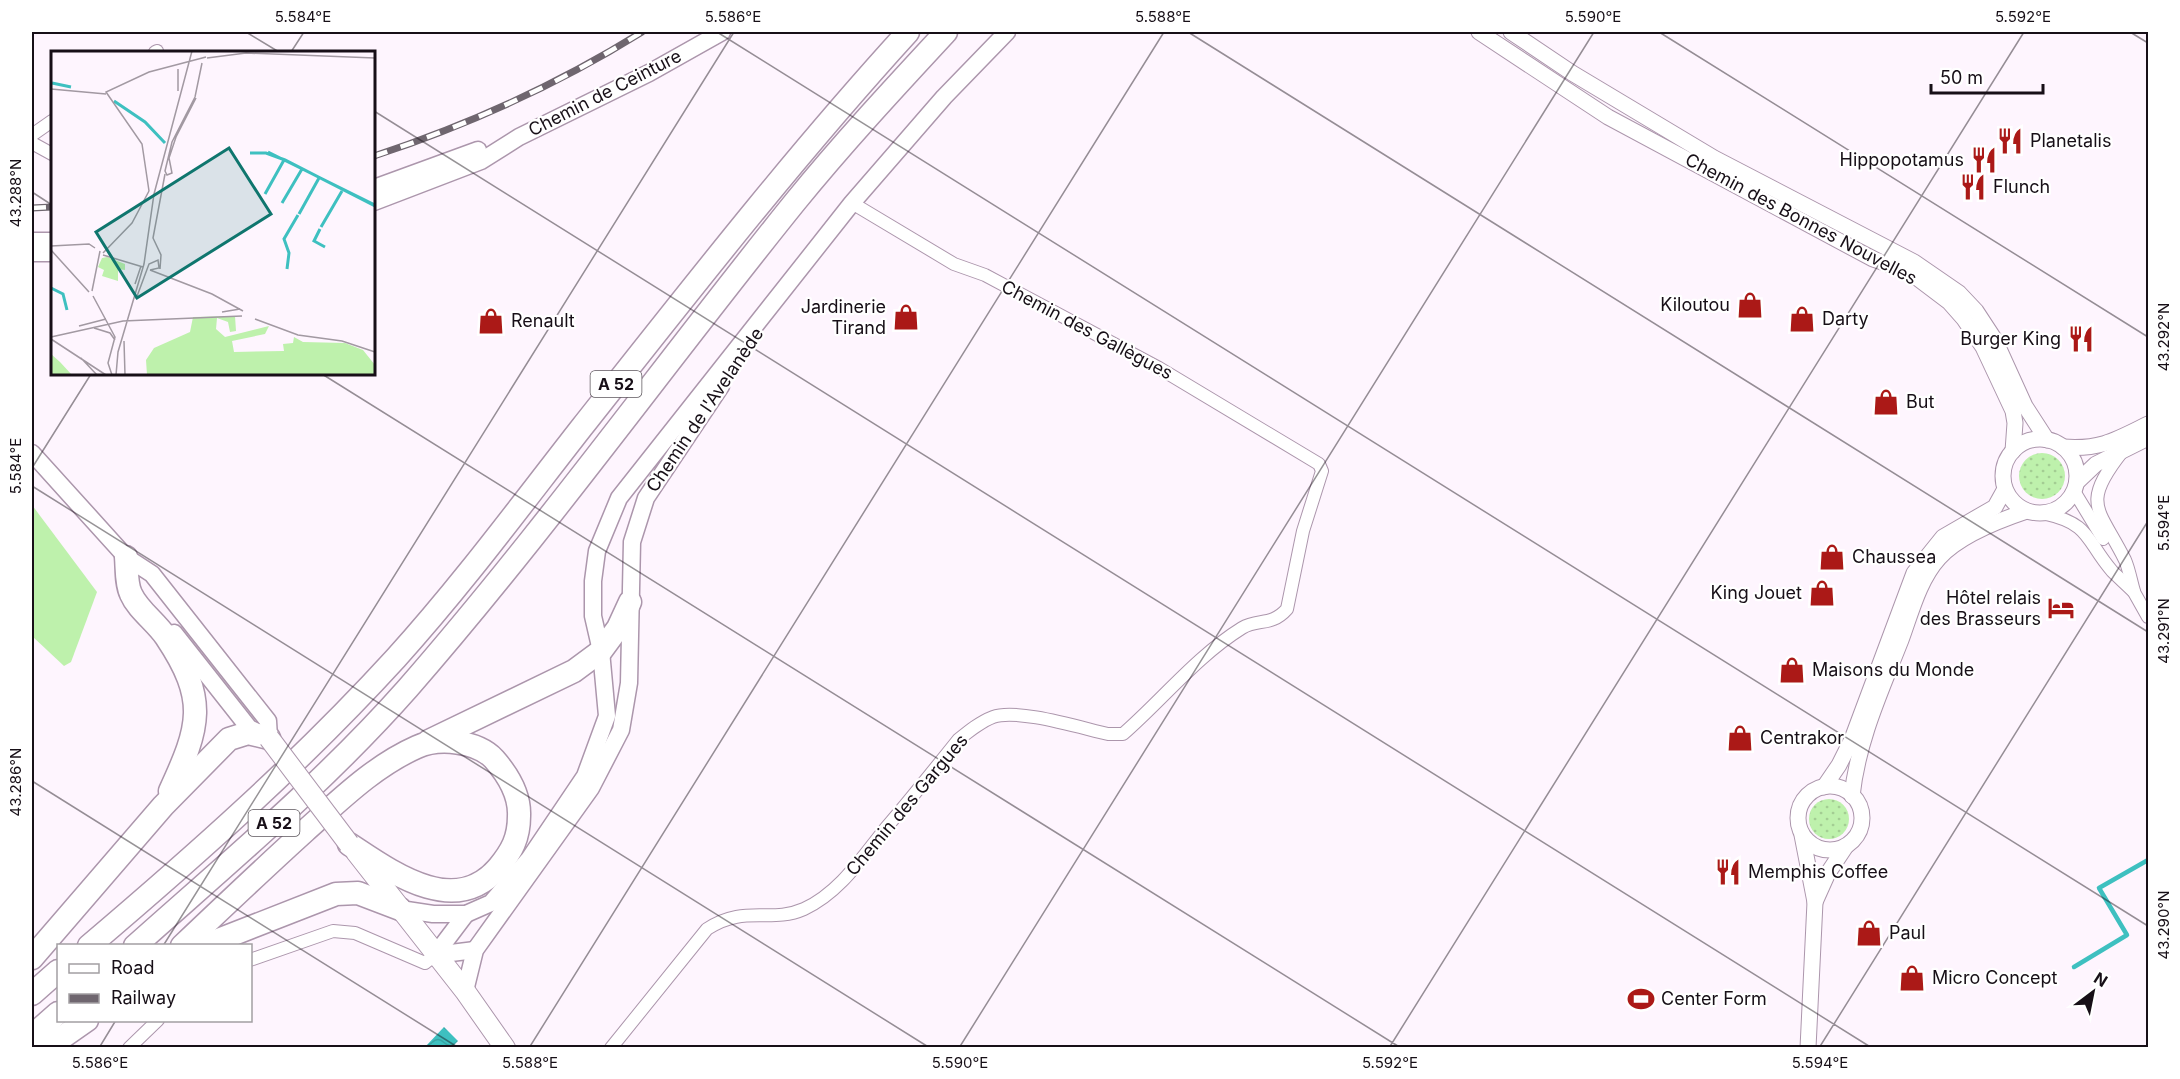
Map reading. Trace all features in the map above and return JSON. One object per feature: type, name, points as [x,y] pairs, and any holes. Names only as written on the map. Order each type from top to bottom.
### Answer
[{"type":"highway","name":"A 52","points":[[90,944],[197,855],[323,735],[396,658],[457,587],[779,180],[908,32]]},
{"type":"highway","name":"A 52","points":[[136,944],[276,821],[405,690],[477,606],[796,200],[872,112],[946,32]]},
{"type":"highway","points":[[126,557],[130,593],[166,637],[193,687],[197,716],[191,746],[163,807]]},
{"type":"highway","points":[[183,944],[346,794],[382,766],[573,671],[602,651],[618,627],[630,602]]},
{"type":"highway","points":[[32,958],[163,807],[229,739],[248,733],[269,738]]},
{"type":"highway","points":[[349,844],[392,873],[426,888],[450,891],[480,882],[492,875],[512,853],[517,838],[519,813],[515,790],[504,771],[491,756],[476,747],[452,742],[419,746]]},
{"type":"highway","points":[[206,944],[336,894],[358,893],[400,909]]},
{"type":"highway","points":[[32,994],[57,972]]},
{"type":"highway","points":[[32,1036],[57,1013]]},
{"type":"highway","points":[[47,1047],[84,1022]]},
{"type":"main road","name":"Chemin de Ceinture","points":[[375,202],[481,161],[519,137],[649,73],[722,32]]},
{"type":"main road","name":"Chemin de l'Avelanède","points":[[400,909],[433,914],[466,914],[492,903],[512,882],[585,776],[607,716],[602,651],[593,616],[593,581],[597,552],[619,498],[782,295],[852,203],[944,97],[1007,32]]},
{"type":"main road","name":"Chemin de Ceinture","points":[[375,189],[519,137]]},
{"type":"main road","points":[[32,241],[51,241]]},
{"type":"main road","points":[[32,254],[51,253]]},
{"type":"main road","name":"Chemin de l'Avelanède","points":[[465,992],[475,950],[591,788],[621,730],[629,683],[632,542],[646,498],[782,295]]},
{"type":"main road","points":[[32,453],[126,557],[138,587],[249,729],[269,738],[505,1047]]},
{"type":"main road","name":"Chemin de l'Avelanède","points":[[435,955],[466,914]]},
{"type":"main road","points":[[435,955],[475,950]]},
{"type":"street","name":"Chemin des Bonnes Nouvelles","points":[[1479,32],[1608,117],[1873,259],[1908,271],[1949,302],[1983,347],[2013,411],[2015,423],[2013,451]]},
{"type":"street","name":"Chemin des Bonnes Nouvelles","points":[[1511,32],[1572,73],[1705,153],[1914,261],[1959,293],[1976,311],[1995,340],[2025,406],[2047,440]]},
{"type":"street","points":[[32,135],[51,122]]},
{"type":"street","points":[[32,143],[51,153]]},
{"type":"street","name":"Chemin des Gallègues","points":[[852,203],[954,264],[985,275],[1160,368],[1319,464]]},
{"type":"street","points":[[2134,591],[2112,570],[2078,525],[2065,518],[2027,511],[2014,502],[2005,489],[2004,469],[2013,451],[2028,441],[2047,440],[2063,447],[2089,449],[2118,439],[2148,424]]},
{"type":"street","points":[[2046,514],[2061,507],[2096,464],[2148,438]]},
{"type":"street","points":[[2063,447],[2075,463],[2076,487],[2148,617]]},
{"type":"street","points":[[2123,451],[2100,482],[2096,501],[2103,523],[2126,561],[2134,591]]},
{"type":"street","name":"Chemin des Gargues","points":[[611,1047],[707,928],[726,918],[745,914],[782,916],[793,913],[830,894],[958,740],[977,725],[994,716],[1013,713],[1108,734],[1123,735],[1244,626],[1279,618],[1287,609],[1303,531],[1322,471],[1319,464]]},
{"type":"street","points":[[1824,787],[1839,765],[1852,739],[1914,573],[1927,553],[1943,537],[1995,507],[2005,489]]},
{"type":"street","points":[[1852,796],[1862,742],[1923,582],[1939,558],[1948,550],[1998,521],[2027,511]]},
{"type":"street","points":[[1808,1047],[1815,902],[1798,817],[1800,807],[1814,790],[1824,787],[1839,788],[1852,796],[1858,804],[1862,822],[1854,840],[1846,846],[1828,873],[1815,902]]},
{"type":"street","points":[[1802,835],[1808,843],[1827,850],[1846,846]]},
{"type":"street","points":[[252,959],[333,931],[355,933],[425,963],[435,955]]},
{"type":"street","points":[[129,1047],[156,1022]]},
{"type":"green space","points":[[2042,453],[2058,460],[2065,476],[2058,492],[2042,499],[2026,492],[2019,476],[2026,460]]},
{"type":"green space","points":[[32,505],[97,592],[71,662],[64,666],[32,636]]},
{"type":"green space","points":[[1829,799],[1837,800],[1843,805],[1848,811],[1848,827],[1843,833],[1837,838],[1829,839],[1821,838],[1815,833],[1810,827],[1809,819],[1810,811],[1815,805],[1821,800]]},
{"type":"water","points":[[444,1027],[458,1041],[452,1047],[425,1047]]},
{"type":"waterway","points":[[2074,967],[2127,935],[2099,888],[2148,860]]},
{"type":"railway","points":[[375,156],[444,131],[511,102],[577,69],[642,32]]},
{"type":"railway","points":[[32,208],[51,207]]},
{"type":"place","name":"Planetalis","points":[[2010,141]]},
{"type":"place","name":"Hippopotamus","points":[[1984,160]]},
{"type":"place","name":"Flunch","points":[[1973,187]]},
{"type":"place","name":"Kiloutou","points":[[1750,305]]},
{"type":"place","name":"Jardinerie Tirand","points":[[906,317]]},
{"type":"place","name":"Darty","points":[[1802,319]]},
{"type":"place","name":"Renault","points":[[491,321]]},
{"type":"place","name":"Burger King","points":[[2081,339]]},
{"type":"place","name":"But","points":[[1886,402]]},
{"type":"place","name":"Chaussea","points":[[1832,557]]},
{"type":"place","name":"King Jouet","points":[[1822,593]]},
{"type":"place","name":"Hôtel relais des Brasseurs","points":[[2061,608]]},
{"type":"place","name":"Maisons du Monde","points":[[1792,670]]},
{"type":"place","name":"Centrakor","points":[[1740,738]]},
{"type":"place","name":"Memphis Coffee","points":[[1728,872]]},
{"type":"place","name":"Paul","points":[[1869,933]]},
{"type":"place","name":"Micro Concept","points":[[1912,978]]},
{"type":"place","name":"Center Form","points":[[1641,999]]}]
